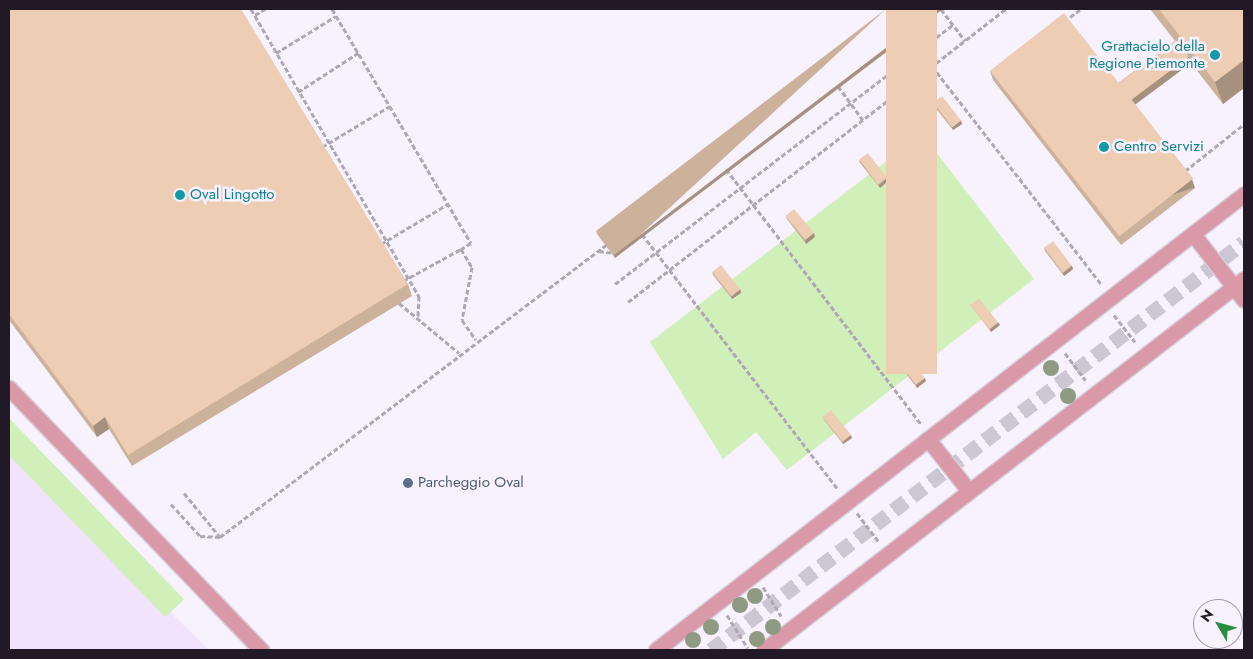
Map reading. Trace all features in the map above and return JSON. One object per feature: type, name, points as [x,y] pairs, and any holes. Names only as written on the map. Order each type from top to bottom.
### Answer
[{"type":"street","points":[[656,650],[848,501],[926,434],[1055,341],[1104,296],[1193,234],[1244,194]]},
{"type":"street","points":[[1193,234],[1239,283],[1244,300]]},
{"type":"street","points":[[764,650],[1239,283]]},
{"type":"street","points":[[9,388],[261,650]]},
{"type":"street","points":[[926,434],[969,492]]},
{"type":"path","points":[[251,9],[298,92],[388,239],[419,296],[418,318]]},
{"type":"path","points":[[255,15],[265,9]]},
{"type":"path","points":[[332,9],[471,243],[403,281]]},
{"type":"path","points":[[941,9],[965,41]]},
{"type":"path","points":[[628,302],[1006,9]]},
{"type":"path","points":[[1070,17],[1081,9]]},
{"type":"path","points":[[276,53],[336,16]]},
{"type":"path","points":[[615,284],[953,25]]},
{"type":"path","points":[[298,92],[359,53]]},
{"type":"path","points":[[932,66],[1146,355]]},
{"type":"path","points":[[829,90],[844,78]]},
{"type":"path","points":[[833,80],[863,120]]},
{"type":"path","points":[[322,147],[390,106]]},
{"type":"path","points":[[1185,171],[1244,124]]},
{"type":"path","points":[[718,175],[734,163]]},
{"type":"path","points":[[723,164],[926,434]]},
{"type":"path","points":[[381,244],[448,204]]},
{"type":"path","points":[[635,239],[649,228]]},
{"type":"path","points":[[638,229],[888,554]]},
{"type":"path","points":[[171,504],[200,536],[220,536],[476,340],[613,240]]},
{"type":"path","points":[[461,249],[472,267],[462,320],[476,340]]},
{"type":"path","points":[[599,251],[615,254],[621,249]]},
{"type":"path","points":[[399,304],[459,353]]},
{"type":"path","points":[[1055,341],[1096,394]]},
{"type":"path","points":[[184,493],[220,536]]},
{"type":"path","points":[[755,574],[790,630]]},
{"type":"path","points":[[719,602],[749,650]]},
{"type":"shaded area","points":[[9,444],[170,612],[209,650],[9,650]]},
{"type":"green space","points":[[922,134],[1034,279],[787,470],[756,432],[723,459],[650,342]]},
{"type":"green space","points":[[9,418],[184,599],[165,617],[9,455]]},
{"type":"building","name":"Oval Lingotto","points":[[9,9],[241,9],[408,284],[128,455],[105,417],[93,426],[9,314]]},
{"type":"building","points":[[886,9],[937,9],[937,374],[886,374]]},
{"type":"building","name":"Grattacielo della Regione Piemonte","points":[[1159,9],[1244,9],[1244,60],[1215,82]]},
{"type":"building","name":"Centro Servizi","points":[[1064,13],[1193,178],[1119,236],[990,71]]},
{"type":"building","points":[[1176,40],[1189,57],[1131,100],[1118,83]]},
{"type":"building","points":[[942,96],[961,120],[952,127],[933,103]]},
{"type":"building","points":[[868,153],[887,178],[878,184],[859,160]]},
{"type":"building","points":[[794,209],[814,233],[805,240],[786,216]]},
{"type":"building","points":[[1053,241],[1072,266],[1063,272],[1044,248]]},
{"type":"building","points":[[721,265],[740,289],[731,296],[712,272]]},
{"type":"building","points":[[979,298],[998,322],[989,329],[970,305]]},
{"type":"building","points":[[906,353],[925,378],[916,384],[897,360]]},
{"type":"building","points":[[831,410],[851,435],[843,442],[822,417]]},
{"type":"tunnel","points":[[711,650],[1244,242]]},
{"type":"place","name":"Grattacielo della Regione Piemonte","points":[[1215,55]]},
{"type":"place","name":"Centro Servizi","points":[[1104,147]]},
{"type":"place","name":"Oval Lingotto","points":[[180,195]]},
{"type":"place","name":"Parcheggio Oval","points":[[408,483]]}]
